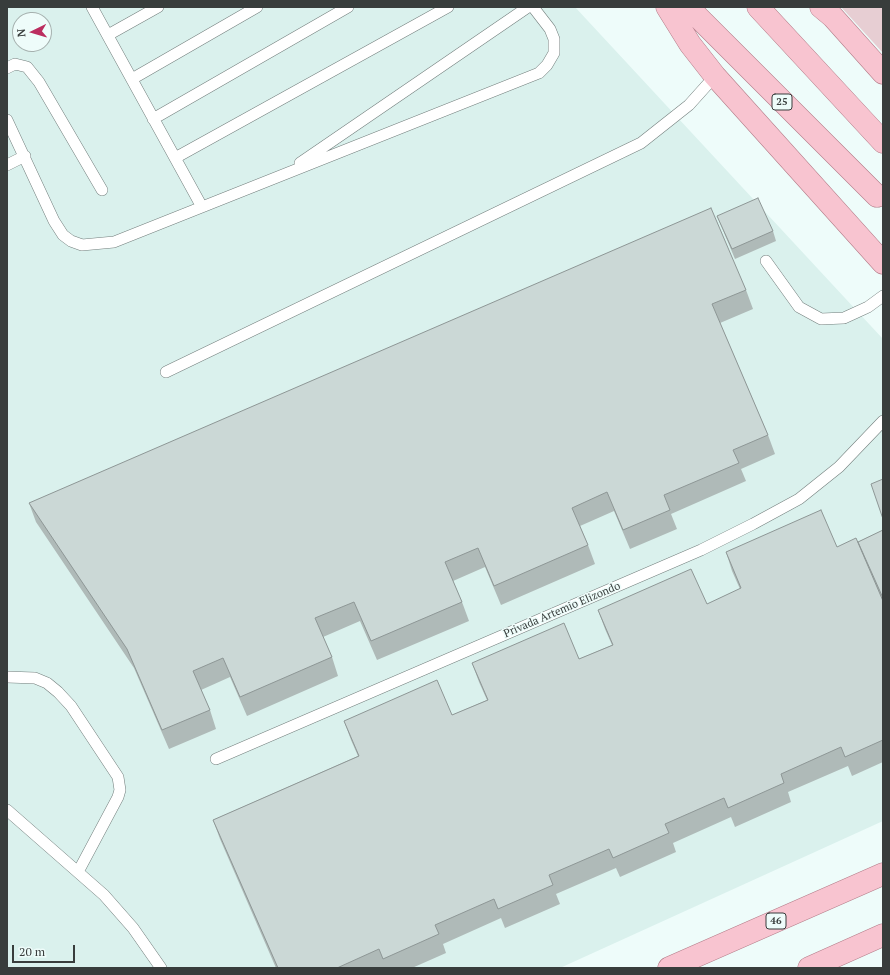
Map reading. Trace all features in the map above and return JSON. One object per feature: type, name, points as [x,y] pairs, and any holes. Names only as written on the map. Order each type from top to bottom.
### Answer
[{"type":"main road","points":[[667,7],[690,44],[715,76],[883,264]]},
{"type":"main road","name":"25","points":[[688,7],[877,196]]},
{"type":"main road","points":[[758,7],[883,142]]},
{"type":"main road","points":[[822,7],[833,17],[883,73]]},
{"type":"main road","name":"46","points":[[669,968],[883,874]]},
{"type":"main road","points":[[809,968],[883,935]]},
{"type":"lane","points":[[92,7],[202,207]]},
{"type":"lane","points":[[108,35],[158,7]]},
{"type":"lane","points":[[132,79],[257,7]]},
{"type":"lane","points":[[153,119],[348,7]]},
{"type":"lane","points":[[175,158],[448,7]]},
{"type":"lane","points":[[283,175],[528,7]]},
{"type":"lane","points":[[7,120],[57,226],[63,235],[71,241],[82,245],[114,242],[539,72],[547,65],[554,53],[554,39],[550,29],[533,7]]},
{"type":"lane","points":[[7,68],[15,64],[27,67],[39,82],[102,190]]},
{"type":"lane","points":[[166,372],[641,143],[689,105],[715,76]]},
{"type":"lane","points":[[7,165],[25,156]]},
{"type":"lane","points":[[766,261],[799,307],[821,319],[844,318],[868,307],[883,296]]},
{"type":"lane","name":"Privada Artemio Elizondo","points":[[216,759],[701,550],[753,524],[799,499],[840,467],[883,421]]},
{"type":"lane","points":[[7,677],[36,678],[47,683],[58,692],[71,706],[118,777],[120,790],[118,797],[78,872]]},
{"type":"lane","points":[[7,810],[104,895],[133,928],[161,968]]},
{"type":"shaded area","points":[[7,7],[575,7],[883,339],[883,821],[560,968],[7,968]]},
{"type":"shaded area","points":[[841,7],[883,7],[883,53]]},
{"type":"building","points":[[758,198],[773,231],[732,249],[717,216]]},
{"type":"building","points":[[711,208],[746,290],[712,304],[768,435],[733,450],[739,463],[664,495],[670,510],[623,530],[607,492],[572,508],[588,545],[494,586],[478,548],[445,562],[462,602],[371,641],[354,602],[315,618],[332,657],[240,697],[223,658],[193,671],[210,710],[162,730],[127,649],[29,503]]},
{"type":"building","points":[[883,479],[883,519],[871,484]]},
{"type":"building","points":[[821,510],[837,547],[856,538],[883,601],[883,740],[845,757],[841,747],[781,774],[784,783],[728,808],[724,798],[665,824],[669,833],[613,858],[609,849],[549,875],[553,885],[498,909],[494,899],[435,925],[439,934],[383,959],[379,949],[337,968],[278,968],[213,820],[359,756],[344,721],[437,680],[452,715],[488,700],[472,663],[564,623],[579,659],[613,645],[598,610],[691,569],[707,604],[741,588],[726,552]]},
{"type":"building","points":[[883,530],[883,598],[858,542]]}]
